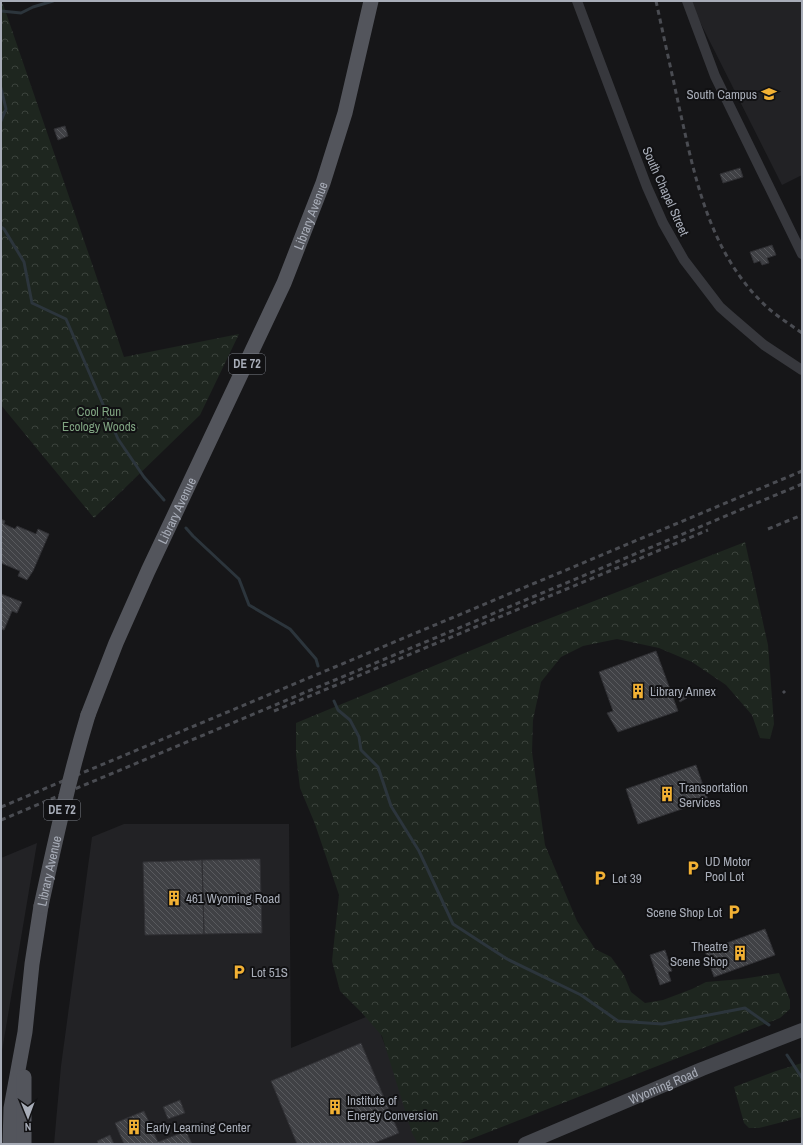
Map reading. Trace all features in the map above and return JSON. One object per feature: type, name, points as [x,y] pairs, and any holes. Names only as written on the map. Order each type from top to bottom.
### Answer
[{"type":"main road","name":"Library Avenue","points":[[10,1144],[11,1108],[25,1032],[32,964],[41,906],[60,819],[76,754],[88,715],[116,643],[148,571],[250,358],[290,270],[323,182],[345,113],[371,1]]},
{"type":"main road","name":"Library Avenue","points":[[24,1144],[25,1032]]},
{"type":"street","name":"South Chapel Street","points":[[577,1],[647,187],[663,223],[684,260],[720,307],[728,315],[764,345],[802,370]]},
{"type":"street","points":[[687,1],[715,76],[802,254]]},
{"type":"street","name":"Wyoming Road","points":[[525,1144],[702,1069],[802,1030]]},
{"type":"shaded area","name":"South Campus","points":[[692,1],[802,1],[802,175],[782,185],[695,12]]},
{"type":"shaded area","points":[[124,824],[289,824],[291,1048],[373,1014],[423,1144],[54,1144],[61,1066],[92,837]]},
{"type":"shaded area","points":[[37,843],[1,1057],[1,858]]},
{"type":"green space","name":"Cool Run Ecology Woods","points":[[3,4],[124,357],[239,334],[200,415],[94,518],[1,405],[1,5]]},
{"type":"green space","points":[[745,542],[768,645],[774,724],[770,739],[760,738],[752,715],[726,685],[692,662],[659,648],[617,639],[583,646],[561,657],[541,682],[533,720],[532,752],[545,845],[577,921],[595,949],[611,957],[624,975],[631,992],[645,1003],[663,1000],[706,982],[742,979],[779,973],[790,1000],[790,1009],[780,1018],[458,1144],[418,1144],[412,1133],[382,1036],[340,991],[332,961],[339,895],[315,824],[300,788],[296,755],[296,723],[520,630]]},
{"type":"green space","points":[[802,1063],[802,1117],[759,1128],[749,1128],[744,1123],[734,1087]]},
{"type":"building","points":[[65,126],[68,136],[58,140],[54,129]]},
{"type":"building","points":[[740,168],[743,177],[723,183],[720,174]]},
{"type":"building","points":[[772,245],[776,255],[767,258],[769,263],[762,265],[760,261],[754,263],[750,252]]},
{"type":"building","points":[[1,519],[5,521],[4,524],[15,529],[17,526],[36,534],[38,529],[49,534],[33,571],[27,580],[18,576],[20,571],[1,563]]},
{"type":"building","points":[[1,594],[22,602],[17,613],[12,611],[4,630],[1,629]]},
{"type":"building","name":"Library Annex","points":[[656,651],[678,711],[618,732],[607,713],[613,711],[599,672]]},
{"type":"building","points":[[685,693],[687,698],[680,702],[678,697]]},
{"type":"building","name":"Transportation Services","points":[[696,765],[708,800],[638,824],[626,789]]},
{"type":"building","points":[[260,859],[262,933],[204,934],[202,860]]},
{"type":"building","name":"461 Wyoming Road","points":[[202,860],[204,934],[145,935],[143,862]]},
{"type":"building","name":"Theatre Scene Shop","points":[[765,929],[775,955],[714,977],[705,951]]},
{"type":"building","points":[[665,950],[672,971],[668,972],[671,981],[660,985],[650,955]]},
{"type":"building","name":"Institute of Energy Conversion","points":[[361,1043],[399,1133],[372,1144],[297,1144],[271,1081]]},
{"type":"building","points":[[180,1100],[185,1113],[168,1119],[163,1107]]},
{"type":"building","name":"Early Learning Center","points":[[144,1111],[158,1142],[186,1131],[192,1144],[124,1144],[115,1123]]},
{"type":"building","points":[[110,1135],[114,1144],[99,1144],[97,1141]]},
{"type":"waterway","points":[[1,11],[21,13],[33,7],[53,1]]},
{"type":"waterway","points":[[1,88],[6,109],[1,121]]},
{"type":"waterway","points":[[1,227],[4,229],[24,262],[32,303],[66,319],[118,439],[144,477],[164,500]]},
{"type":"waterway","points":[[186,528],[239,579],[249,605],[290,629],[316,659],[318,666]]},
{"type":"waterway","points":[[334,701],[338,710],[350,720],[359,737],[361,750],[378,767],[391,806],[419,851],[453,924],[507,959],[581,995],[618,1021],[662,1024],[745,1008],[769,1025]]},
{"type":"waterway","points":[[787,1055],[802,1078]]},
{"type":"railway","points":[[656,1],[692,165],[719,242],[732,265],[749,288],[768,308],[802,333]]},
{"type":"railway","points":[[1,807],[802,471]]},
{"type":"railway","points":[[1,820],[802,484]]},
{"type":"railway","points":[[768,529],[802,515]]},
{"type":"railway","points":[[274,711],[708,530]]},
{"type":"place","name":"South Campus","points":[[769,94]]},
{"type":"place","name":"Library Annex","points":[[638,691]]},
{"type":"place","name":"Transportation Services","points":[[667,794]]},
{"type":"place","name":"UD Motor Pool Lot","points":[[693,868]]},
{"type":"place","name":"Lot 39","points":[[600,878]]},
{"type":"place","name":"461 Wyoming Road","points":[[174,898]]},
{"type":"place","name":"Scene Shop Lot","points":[[734,912]]},
{"type":"place","name":"Theatre Scene Shop","points":[[740,953]]},
{"type":"place","name":"Lot 51S","points":[[239,972]]},
{"type":"place","name":"Institute of Energy Conversion","points":[[335,1107]]},
{"type":"place","name":"Early Learning Center","points":[[134,1127]]}]
